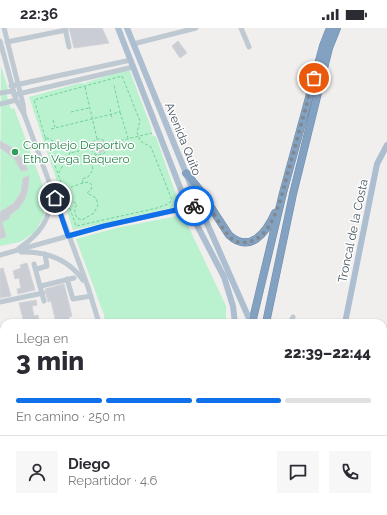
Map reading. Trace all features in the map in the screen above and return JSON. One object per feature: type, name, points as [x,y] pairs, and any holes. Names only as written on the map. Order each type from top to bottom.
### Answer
[{"type":"highway","points":[[252,319],[283,192],[323,46],[330,28]]},
{"type":"highway","points":[[267,319],[296,179],[329,48],[337,28]]},
{"type":"highway","points":[[186,172],[229,235],[234,240],[243,243],[250,242],[260,237],[267,229],[283,192]]},
{"type":"highway","points":[[199,205],[207,202]]},
{"type":"main road","name":"Avenida Quito","points":[[118,28],[188,208],[224,277],[233,306],[235,319]]},
{"type":"main road","name":"Avenida Quito","points":[[127,28],[199,205],[249,319]]},
{"type":"main road","name":"Troncal de la Costa","points":[[346,319],[377,164],[387,145]]},
{"type":"street","points":[[4,28],[24,114]]},
{"type":"street","points":[[133,44],[173,31],[196,28]]},
{"type":"street","points":[[241,28],[249,47]]},
{"type":"street","points":[[7,42],[66,29],[70,46]]},
{"type":"street","points":[[0,41],[2,63],[24,114],[91,296],[98,319]]},
{"type":"street","points":[[18,85],[131,60]]},
{"type":"street","points":[[2,63],[11,61]]},
{"type":"street","points":[[0,93],[20,93],[56,86],[133,67]]},
{"type":"street","points":[[84,71],[84,79]]},
{"type":"street","points":[[55,77],[56,86]]},
{"type":"street","points":[[0,104],[14,93],[18,85]]},
{"type":"street","points":[[14,252],[37,234],[43,226],[50,209],[51,187]]},
{"type":"street","points":[[0,255],[104,226],[199,205]]},
{"type":"street","points":[[14,252],[32,252],[58,258],[70,265],[88,288]]},
{"type":"street","points":[[44,301],[36,266],[47,266],[45,254]]},
{"type":"street","points":[[41,286],[74,278]]},
{"type":"street","points":[[67,280],[73,299],[91,296]]},
{"type":"street","points":[[0,302],[43,293]]},
{"type":"path","points":[[122,76],[140,122],[137,129],[138,136],[141,144],[151,147],[172,198],[171,202],[168,204],[76,226],[45,137],[34,100],[122,76]]},
{"type":"path","points":[[114,85],[120,112],[124,119],[129,139]]},
{"type":"path","points":[[85,86],[97,139]]},
{"type":"path","points":[[71,112],[90,107]]},
{"type":"path","points":[[110,109],[112,119]]},
{"type":"path","points":[[51,129],[120,112]]},
{"type":"path","points":[[53,120],[55,128]]},
{"type":"path","points":[[106,144],[152,133]]},
{"type":"path","points":[[45,137],[64,147],[70,153]]},
{"type":"path","points":[[97,139],[102,140],[106,144]]},
{"type":"path","points":[[91,148],[93,142],[97,139]]},
{"type":"path","points":[[84,182],[82,179],[88,177],[93,170],[91,160],[97,154],[105,151],[106,144]]},
{"type":"path","points":[[58,174],[70,153],[91,148]]},
{"type":"path","points":[[91,148],[97,154]]},
{"type":"path","points":[[84,182],[89,182],[92,185],[91,190],[87,193],[96,198],[98,205],[94,213],[82,220],[76,218],[74,213],[77,204],[70,200],[69,192],[71,187],[84,182]]},
{"type":"green space","name":"Complejo Deportivo Etho Vega Baquero","points":[[1,66],[8,89],[5,90],[11,109],[14,108],[46,194],[44,216],[35,232],[20,242],[0,246]]},
{"type":"green space","points":[[129,69],[151,127],[152,135],[156,137],[180,206],[73,230],[29,97],[80,83],[86,84],[87,82]]},
{"type":"green space","points":[[183,215],[226,306],[226,319],[104,319],[76,239],[116,228]]},
{"type":"building","points":[[69,28],[102,28],[109,43],[74,48]]},
{"type":"building","points":[[178,41],[187,53],[180,58],[172,46]]},
{"type":"building","points":[[0,141],[11,147],[19,154],[28,170],[21,171],[14,158],[0,148]]},
{"type":"building","points":[[97,141],[101,141],[105,147],[101,153],[97,153],[93,149],[93,145]]},
{"type":"building","points":[[29,176],[28,189],[25,199],[19,208],[9,216],[10,218],[2,222],[6,237],[0,239],[0,212],[14,203],[21,192],[23,178]]},
{"type":"building","points":[[27,263],[35,290],[18,294],[17,289],[21,288],[19,278],[15,279],[13,271],[21,268],[20,265]]},
{"type":"building","points":[[3,268],[11,296],[0,298],[0,269]]},
{"type":"building","points":[[64,284],[72,316],[69,317],[69,319],[55,319],[51,301],[48,302],[45,289]]},
{"type":"building","points":[[36,300],[37,305],[32,306],[34,316],[38,315],[38,319],[23,319],[19,303]]},
{"type":"way so far","points":[[194,206],[207,202],[234,240],[243,243],[250,242],[260,237],[267,229],[283,192],[314,78]]},
{"type":"place","name":"Complejo Deportivo Etho Vega Baquero","points":[[15,152]]},
{"type":"route","points":[[55,198],[68,236],[104,226],[194,206]]}]
